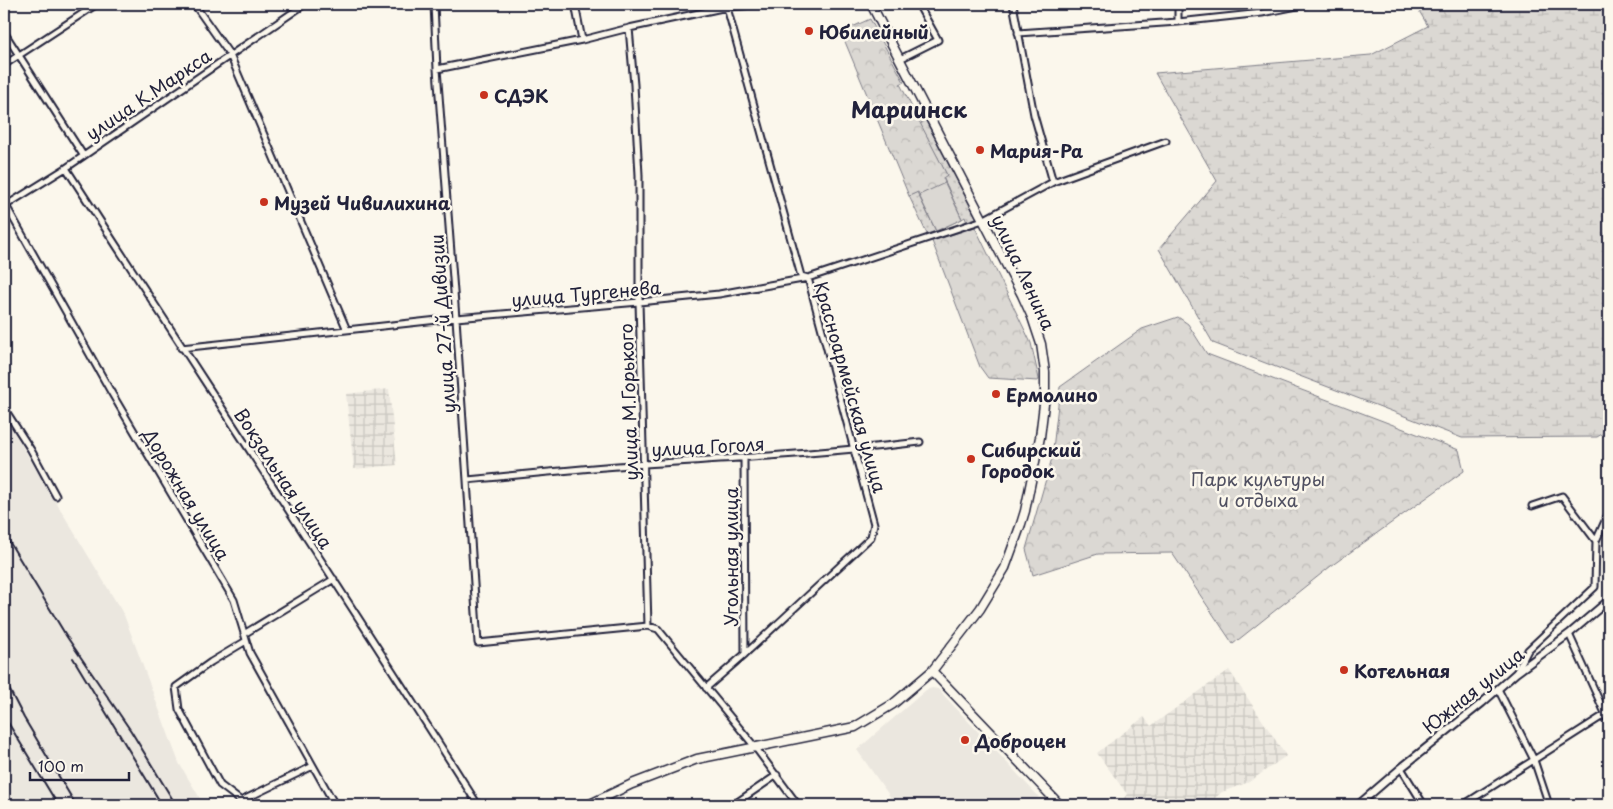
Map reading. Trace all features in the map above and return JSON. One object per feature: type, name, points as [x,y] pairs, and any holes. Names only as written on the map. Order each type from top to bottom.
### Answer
[{"type":"main road","name":"улица Ленина","points":[[588,805],[632,784],[697,759],[855,726],[893,704],[932,671],[980,610],[1005,568],[1025,510],[1040,436],[1045,396],[1045,372],[1041,344],[1032,317],[871,4]]},
{"type":"main road","points":[[932,671],[1060,805]]},
{"type":"street","points":[[4,65],[97,4]]},
{"type":"street","points":[[194,4],[230,55],[347,330]]},
{"type":"street","name":"улица К.Маркса","points":[[4,204],[66,168],[305,4]]},
{"type":"street","name":"улица 27-й Дивизии","points":[[434,4],[478,643],[648,626]]},
{"type":"street","points":[[575,4],[582,40]]},
{"type":"street","points":[[437,69],[582,40],[727,6],[769,4]]},
{"type":"street","points":[[900,60],[938,40],[918,4]]},
{"type":"street","points":[[1013,4],[1034,115],[1052,182]]},
{"type":"street","points":[[1178,4],[1178,22]]},
{"type":"street","points":[[1018,33],[1178,22],[1262,13],[1307,4]]},
{"type":"street","name":"Красноармейская улица","points":[[706,688],[871,537],[874,524],[808,278],[801,276],[727,6]]},
{"type":"street","name":"улица М.Горького","points":[[629,28],[634,85],[638,175],[639,302],[648,626]]},
{"type":"street","points":[[4,32],[83,155]]},
{"type":"street","name":"улица Тургенева","points":[[182,348],[456,318],[719,294],[808,278],[983,220],[1052,182],[1166,141]]},
{"type":"street","name":"Вокзальная улица","points":[[66,168],[385,657],[478,805]]},
{"type":"street","name":"Дорожная улица","points":[[4,204],[111,392],[234,600],[250,653],[335,805]]},
{"type":"street","points":[[4,408],[31,450],[56,496]]},
{"type":"street","name":"улица Гоголя","points":[[468,480],[644,464],[744,459],[855,450],[920,442]]},
{"type":"street","name":"Угольная улица","points":[[744,459],[745,654]]},
{"type":"street","points":[[1532,506],[1562,496],[1596,541]]},
{"type":"street","points":[[1516,673],[1528,650],[1595,587],[1596,541],[1609,512]]},
{"type":"street","points":[[244,634],[334,579]]},
{"type":"street","name":"Южная улица","points":[[1358,805],[1516,673],[1569,634],[1609,600]]},
{"type":"street","points":[[648,626],[658,629],[755,747],[798,805]]},
{"type":"street","points":[[1569,634],[1608,713],[1609,722]]},
{"type":"street","points":[[246,641],[176,686],[179,709],[220,785],[241,801],[312,766]]},
{"type":"street","points":[[1498,689],[1534,760],[1549,805]]},
{"type":"street","points":[[1463,805],[1608,713]]},
{"type":"street","points":[[1401,768],[1424,805]]},
{"type":"street","points":[[733,805],[777,775]]},
{"type":"shaded area","points":[[389,389],[397,465],[354,469],[346,394]]},
{"type":"shaded area","points":[[4,416],[124,615],[179,763],[204,805],[4,805]]},
{"type":"shaded area","points":[[1229,670],[1286,756],[1249,782],[1222,792],[1207,805],[1119,805],[1127,794],[1097,753],[1144,717],[1151,726]]},
{"type":"shaded area","points":[[938,689],[1039,797],[1029,805],[896,805],[857,750],[926,690]]},
{"type":"green space","points":[[1415,4],[1609,4],[1609,430],[1597,437],[1462,438],[1213,343],[1159,249],[1217,181],[1155,73],[1371,55],[1428,26]]},
{"type":"green space","points":[[870,19],[904,82],[900,84],[947,175],[943,178],[962,219],[936,231],[918,192],[909,196],[841,32]]},
{"type":"green space","points":[[918,106],[977,219],[967,223],[965,217],[962,219],[943,177],[947,175],[920,124],[922,123],[914,108]]},
{"type":"green space","points":[[945,183],[962,219],[936,231],[919,195]]},
{"type":"green space","points":[[917,192],[936,231],[927,234],[909,196]]},
{"type":"green space","points":[[975,227],[1031,343],[1038,381],[988,378],[980,367],[932,241]]},
{"type":"green space","name":"Парк культуры и отдыха","points":[[1178,317],[1188,324],[1207,354],[1459,450],[1464,471],[1331,566],[1233,644],[1172,553],[1098,554],[1033,575],[1026,549],[1052,458],[1060,387],[1142,329]]},
{"type":"railway","points":[[4,533],[67,637],[131,731],[176,805]]},
{"type":"railway","points":[[73,658],[162,805]]},
{"type":"railway","points":[[4,679],[24,718],[76,805]]},
{"type":"railway","points":[[4,716],[58,805]]},
{"type":"place","name":"Юбилейный","points":[[809,31]]},
{"type":"place","name":"СДЭК","points":[[484,95]]},
{"type":"place","name":"Мария-Ра","points":[[980,150]]},
{"type":"place","name":"Музей Чивилихина","points":[[264,202]]},
{"type":"place","name":"Ермолино","points":[[996,394]]},
{"type":"place","name":"Сибирский Городок","points":[[971,459]]},
{"type":"place","name":"Котельная","points":[[1344,670]]},
{"type":"place","name":"Доброцен","points":[[965,740]]},
{"type":"district","name":"Мариинск","points":[[909,108]]}]
